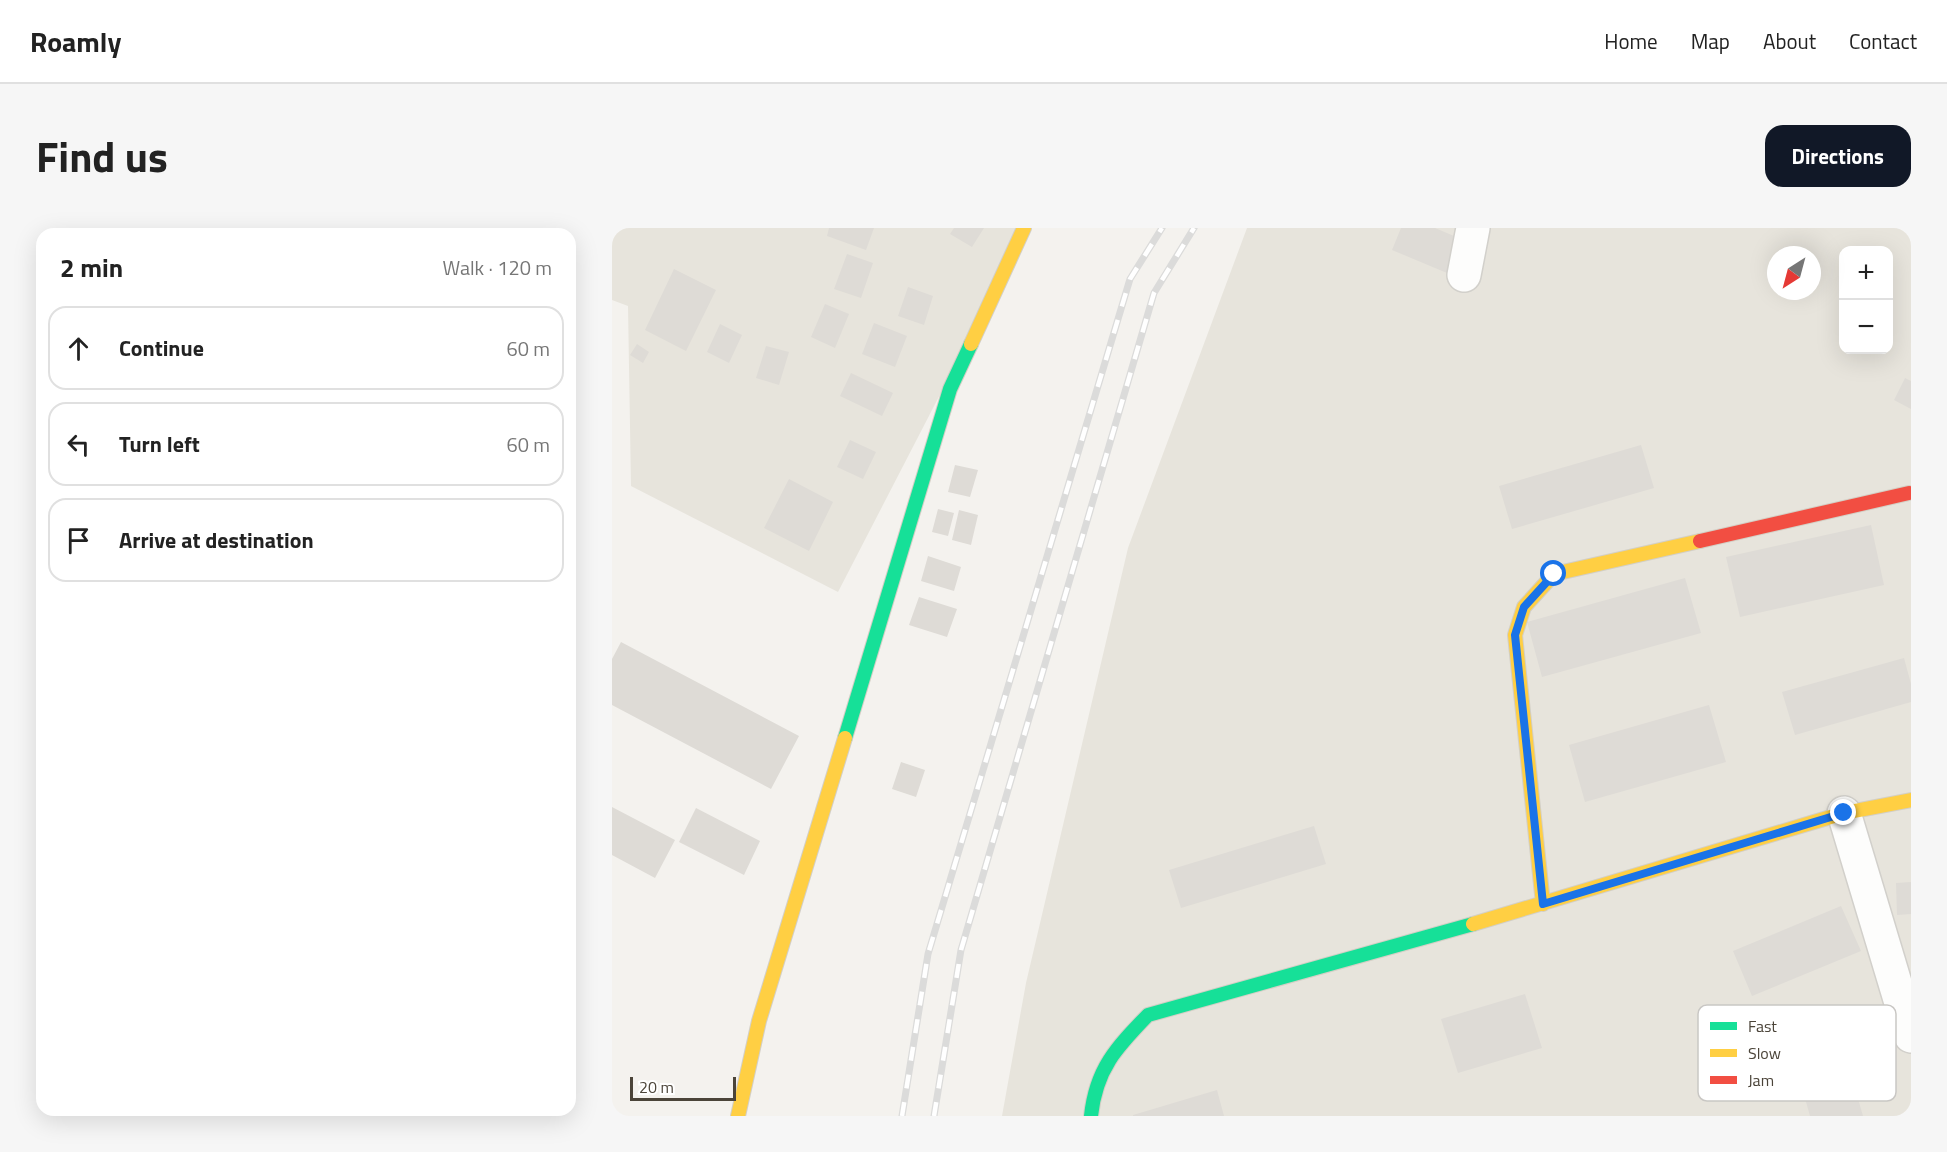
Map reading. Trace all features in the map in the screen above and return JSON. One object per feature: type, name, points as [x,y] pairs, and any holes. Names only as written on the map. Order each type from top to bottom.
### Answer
[{"type":"street","points":[[738,1116],[759,1021],[950,389],[1024,228]]},
{"type":"street","points":[[1464,275],[1473,228]]},
{"type":"street","points":[[1543,904],[1515,635],[1524,607],[1554,574],[1909,493]]},
{"type":"street","points":[[1091,1116],[1092,1089],[1110,1054],[1148,1015],[1543,904],[1844,813],[1911,800]]},
{"type":"street","points":[[1844,813],[1911,1036]]},
{"type":"shaded area","points":[[612,228],[1026,228],[838,592],[631,486],[628,306],[612,300]]},
{"type":"shaded area","points":[[1247,228],[1911,228],[1911,1116],[1002,1116],[1026,983],[1128,548]]},
{"type":"building","points":[[829,228],[874,228],[866,250],[827,236]]},
{"type":"building","points":[[954,228],[984,228],[972,247],[950,234]]},
{"type":"building","points":[[1401,228],[1435,228],[1461,239],[1447,273],[1392,250]]},
{"type":"building","points":[[847,254],[873,263],[861,298],[834,289]]},
{"type":"building","points":[[674,269],[716,290],[686,351],[645,330]]},
{"type":"building","points":[[908,287],[933,296],[924,325],[898,316]]},
{"type":"building","points":[[825,304],[849,314],[835,348],[811,337]]},
{"type":"building","points":[[874,323],[907,336],[895,367],[862,354]]},
{"type":"building","points":[[720,324],[742,335],[729,363],[707,352]]},
{"type":"building","points":[[637,344],[649,352],[643,363],[630,355]]},
{"type":"building","points":[[766,346],[789,352],[779,385],[756,378]]},
{"type":"building","points":[[851,373],[893,393],[882,416],[840,396]]},
{"type":"building","points":[[1905,378],[1911,381],[1911,409],[1894,400]]},
{"type":"building","points":[[850,440],[876,452],[863,479],[837,467]]},
{"type":"building","points":[[1641,445],[1654,488],[1512,529],[1499,486]]},
{"type":"building","points":[[955,465],[978,470],[970,497],[948,492]]},
{"type":"building","points":[[789,479],[833,502],[809,551],[764,528]]},
{"type":"building","points":[[938,509],[954,513],[948,536],[932,532]]},
{"type":"building","points":[[959,510],[978,515],[971,545],[952,540]]},
{"type":"building","points":[[1871,525],[1884,585],[1740,617],[1726,557]]},
{"type":"building","points":[[928,556],[961,567],[954,591],[921,581]]},
{"type":"building","points":[[1685,578],[1701,633],[1542,677],[1527,622]]},
{"type":"building","points":[[919,597],[957,609],[947,637],[909,625]]},
{"type":"building","points":[[621,642],[799,736],[771,789],[612,705],[612,659]]},
{"type":"building","points":[[1904,658],[1911,684],[1911,702],[1795,735],[1782,692]]},
{"type":"building","points":[[1709,705],[1726,762],[1585,802],[1569,745]]},
{"type":"building","points":[[901,762],[925,770],[916,797],[892,789]]},
{"type":"building","points":[[612,807],[675,840],[655,878],[612,855]]},
{"type":"building","points":[[696,808],[760,841],[744,875],[679,842]]},
{"type":"building","points":[[1314,826],[1326,864],[1181,908],[1169,870]]},
{"type":"building","points":[[1911,882],[1911,914],[1897,915],[1896,883]]},
{"type":"building","points":[[1841,906],[1861,951],[1752,996],[1733,951]]},
{"type":"building","points":[[1525,994],[1542,1048],[1458,1073],[1441,1019]]},
{"type":"building","points":[[1217,1090],[1224,1116],[1133,1116],[1133,1115]]},
{"type":"building","points":[[1806,1101],[1859,1101],[1863,1116],[1810,1116]]},
{"type":"railway","points":[[902,1116],[928,954],[1130,279],[1162,228]]},
{"type":"railway","points":[[934,1116],[961,950],[1154,293],[1194,228]]},
{"type":"traffic: fast","points":[[845,738],[950,389],[971,344]]},
{"type":"traffic: fast","points":[[1091,1116],[1098,1085],[1109,1060],[1148,1015],[1473,924]]},
{"type":"traffic: slow","points":[[971,344],[1024,228]]},
{"type":"traffic: slow","points":[[1543,904],[1515,635],[1524,607],[1554,574],[1700,541]]},
{"type":"traffic: slow","points":[[738,1116],[759,1021],[845,738]]},
{"type":"traffic: slow","points":[[1473,924],[1844,813],[1911,800]]},
{"type":"traffic: jam","points":[[1700,541],[1909,493]]},
{"type":"route","points":[[1554,574],[1524,607],[1515,635],[1543,904],[1844,813]]}]
